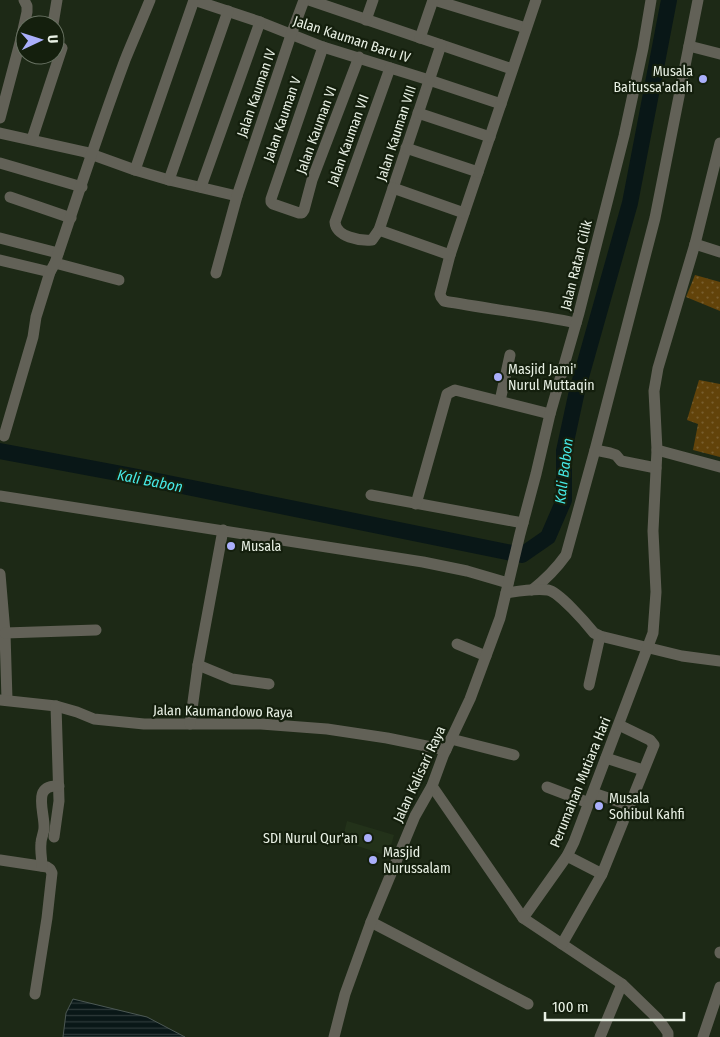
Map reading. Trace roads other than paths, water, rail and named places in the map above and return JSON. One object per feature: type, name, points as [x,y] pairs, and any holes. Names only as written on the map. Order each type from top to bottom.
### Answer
[{"type":"street","points":[[0,118],[22,38],[27,12],[24,0]]},
{"type":"street","points":[[54,15],[56,0]]},
{"type":"street","points":[[4,436],[36,317],[54,263],[126,58],[150,0]]},
{"type":"street","points":[[135,170],[194,0]]},
{"type":"street","name":"Jalan Kauman Baru IV","points":[[194,0],[260,22],[323,47],[501,104]]},
{"type":"street","name":"Jalan Kauman IV","points":[[216,273],[237,196],[304,0]]},
{"type":"street","points":[[309,0],[512,70]]},
{"type":"street","points":[[366,20],[373,0]]},
{"type":"street","points":[[420,38],[434,0],[526,28]]},
{"type":"street","points":[[536,0],[450,255],[440,294],[442,299],[478,307],[576,324]]},
{"type":"street","name":"Jalan Ratan Cilik","points":[[508,585],[550,414],[576,324],[624,136],[643,48],[651,0]]},
{"type":"street","points":[[532,590],[550,575],[566,555],[655,218],[698,0]]},
{"type":"street","points":[[169,180],[228,11]]},
{"type":"street","points":[[201,187],[260,22]]},
{"type":"street","name":"Jalan Kauman VIII","points":[[379,230],[441,45]]},
{"type":"street","points":[[689,46],[720,54]]},
{"type":"street","name":"Jalan Kauman V","points":[[302,213],[270,202],[323,47]]},
{"type":"street","name":"Jalan Kauman VI","points":[[302,213],[312,180],[359,57]]},
{"type":"street","points":[[32,139],[56,65]]},
{"type":"street","name":"Jalan Kauman VII","points":[[379,230],[372,240],[358,240],[338,231],[335,222],[390,68]]},
{"type":"street","points":[[418,113],[490,137]]},
{"type":"street","points":[[0,133],[92,154],[169,180],[237,196]]},
{"type":"street","points":[[406,148],[478,172]]},
{"type":"street","name":"Perumahan Mutiara Hari","points":[[523,918],[567,856],[574,842],[652,633],[656,592],[653,530],[657,450],[654,391],[658,368],[695,244],[719,150]]},
{"type":"street","points":[[0,163],[82,187]]},
{"type":"street","points":[[393,188],[464,213]]},
{"type":"street","points":[[10,197],[71,218]]},
{"type":"street","points":[[379,230],[450,255]]},
{"type":"street","points":[[0,238],[54,263],[119,280]]},
{"type":"street","points":[[695,244],[720,252]]},
{"type":"street","points":[[0,260],[54,263]]},
{"type":"street","points":[[500,401],[510,355]]},
{"type":"street","points":[[416,504],[447,394],[455,390],[550,414]]},
{"type":"street","points":[[595,450],[610,453],[621,460],[656,468]]},
{"type":"street","points":[[657,450],[720,467]]},
{"type":"street","points":[[372,495],[521,529]]},
{"type":"street","points":[[0,496],[423,562],[467,571],[508,585],[555,593],[594,633],[600,636],[682,656],[720,661]]},
{"type":"street","points":[[190,724],[198,665],[222,530]]},
{"type":"street","points":[[0,574],[5,633],[4,700]]},
{"type":"street","name":"Jalan Kalisari Raya","points":[[334,1037],[345,994],[371,922],[415,816],[432,786],[446,750],[470,700],[500,618],[508,585]]},
{"type":"street","points":[[5,633],[96,630]]},
{"type":"street","points":[[589,685],[600,636]]},
{"type":"street","points":[[457,644],[486,656]]},
{"type":"street","points":[[198,665],[232,679],[270,684]]},
{"type":"street","name":"Jalan Kaumandowo Raya","points":[[4,700],[56,706],[94,719],[144,724],[261,724],[327,729],[387,738],[446,750]]},
{"type":"street","points":[[54,837],[59,801],[56,706]]},
{"type":"street","points":[[562,944],[602,874],[654,745],[650,740],[619,725]]},
{"type":"street","points":[[452,739],[514,755]]},
{"type":"street","points":[[606,758],[643,770]]},
{"type":"street","points":[[42,866],[40,845],[44,830],[41,797],[48,787],[59,786]]},
{"type":"street","points":[[432,786],[523,918],[622,984],[664,1026],[668,1037]]},
{"type":"street","points":[[548,787],[629,805]]},
{"type":"street","points":[[567,856],[602,874]]},
{"type":"street","points":[[0,860],[42,866],[50,869],[52,873],[35,994]]},
{"type":"street","points":[[371,922],[528,1004]]},
{"type":"street","points":[[600,1037],[622,984]]},
{"type":"street","points":[[703,1037],[720,987]]},
{"type":"waterway","name":"Kali Babon","points":[[0,451],[522,555],[548,537],[564,500],[564,451],[577,391],[630,203],[669,0]]},
{"type":"place","name":"Musala Baitussa'adah","points":[[703,79]]},
{"type":"place","name":"Masjid Jami' Nurul Muttaqin","points":[[498,377]]},
{"type":"place","name":"Musala","points":[[231,546]]},
{"type":"place","name":"Musala Sohibul Kahfi","points":[[599,806]]},
{"type":"place","name":"SDI Nurul Qur'an","points":[[368,838]]},
{"type":"place","name":"Masjid Nurussalam","points":[[373,860]]}]
